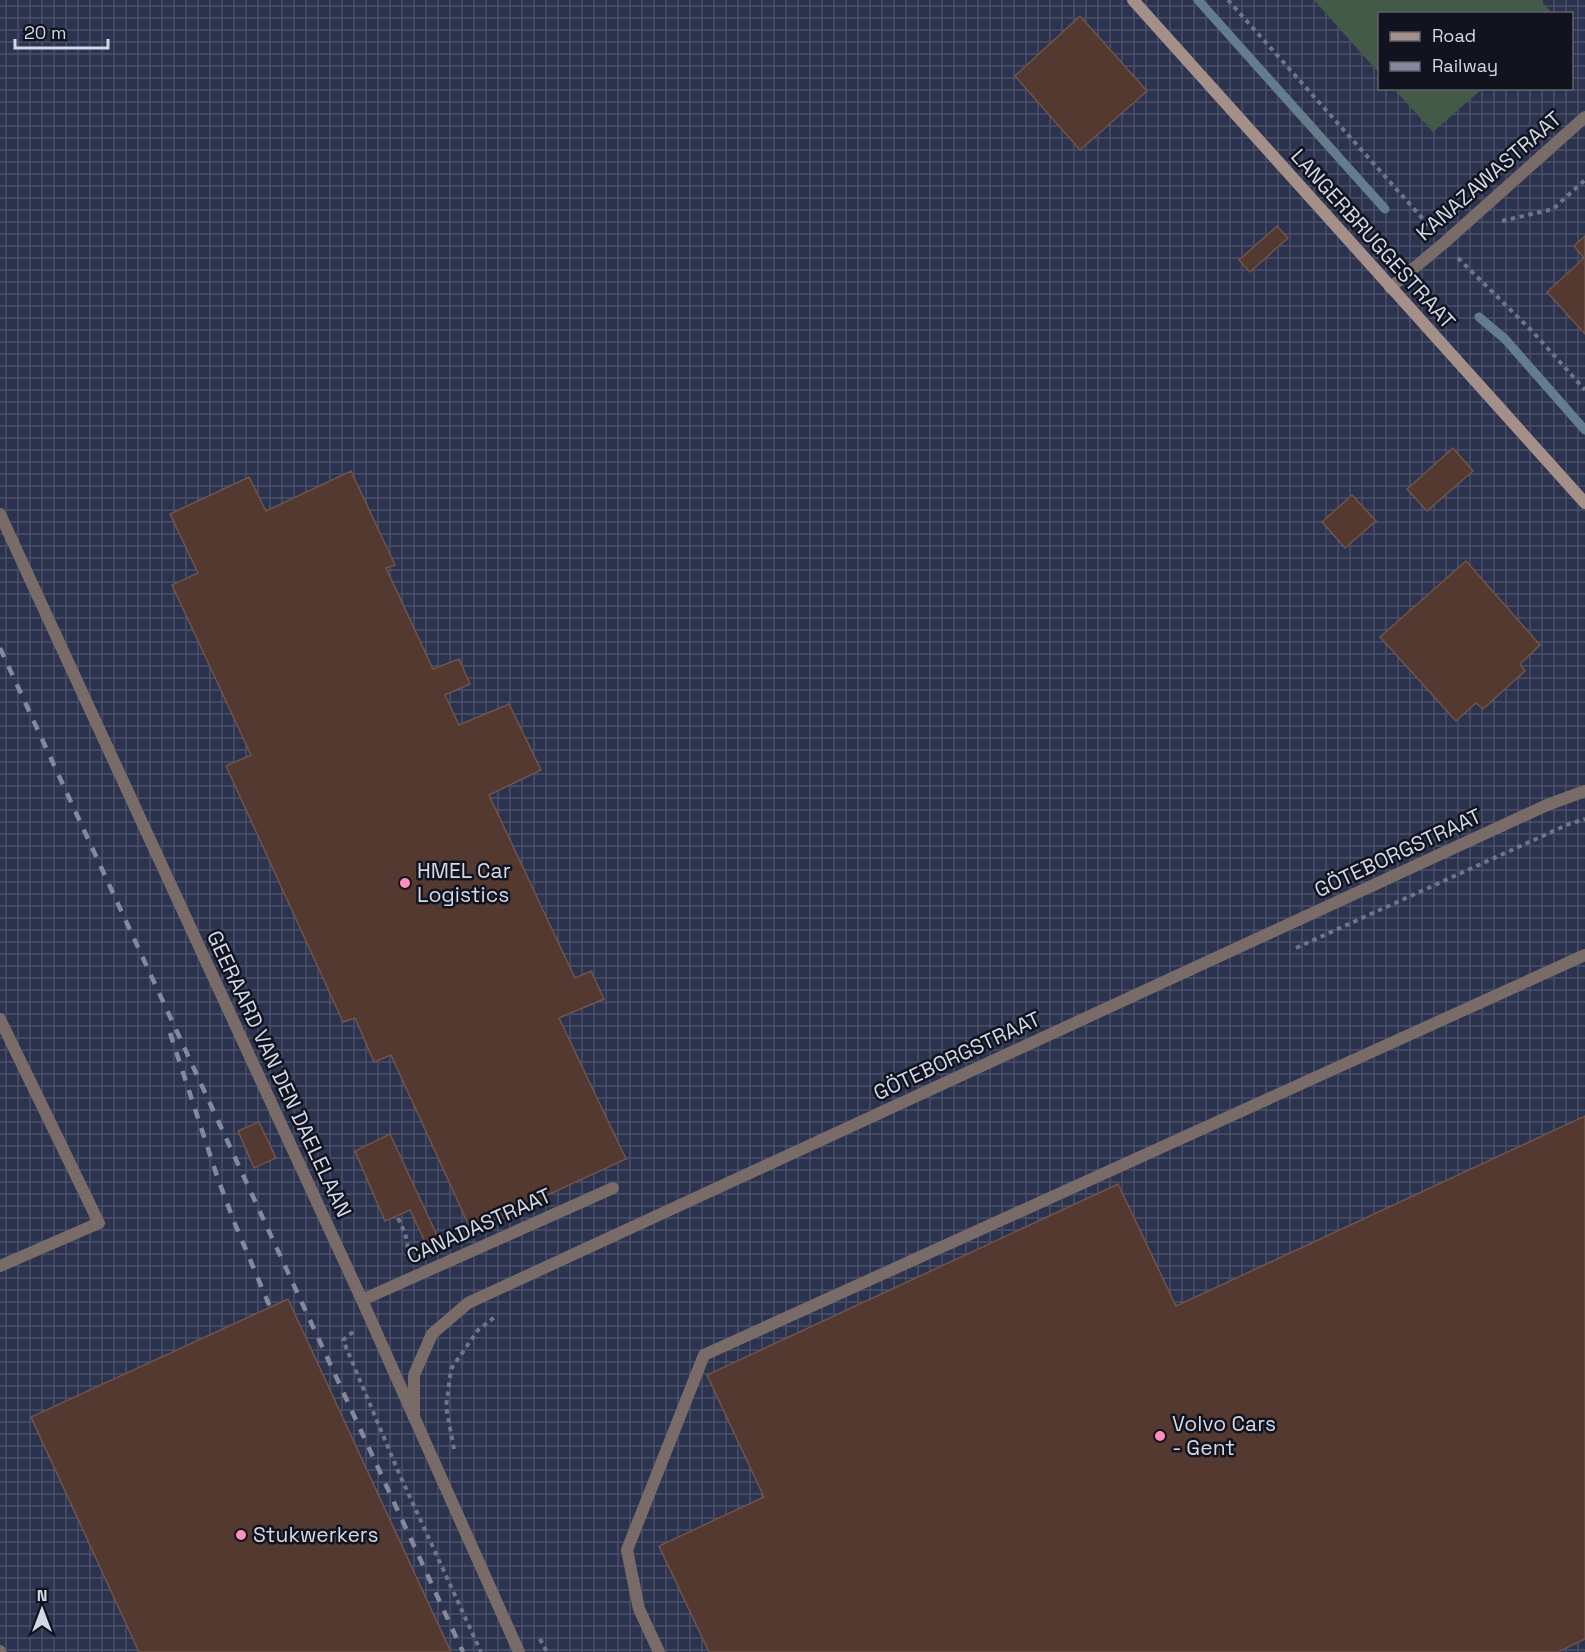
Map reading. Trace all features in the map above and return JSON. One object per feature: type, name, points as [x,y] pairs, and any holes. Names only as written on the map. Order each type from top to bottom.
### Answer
[{"type":"main road","name":"LANGERBRUGGESTRAAT","points":[[1133,0],[1585,503]]},
{"type":"street","name":"KANAZAWASTRAAT","points":[[1390,288],[1585,117]]},
{"type":"street","name":"GEERAARD VAN DEN DAELELAAN","points":[[0,514],[362,1300],[519,1652]]},
{"type":"street","name":"GÖTEBORGSTRAAT","points":[[414,1417],[414,1375],[432,1334],[468,1303],[1547,806],[1585,791]]},
{"type":"street","points":[[659,1652],[639,1609],[627,1550],[704,1355],[1585,955]]},
{"type":"street","points":[[0,1019],[99,1223],[0,1266]]},
{"type":"street","name":"CANADASTRAAT","points":[[362,1300],[613,1188]]},
{"type":"path","points":[[1228,0],[1423,218]]},
{"type":"path","points":[[1465,224],[1507,221],[1553,209],[1585,180]]},
{"type":"path","points":[[1463,264],[1533,332],[1585,390]]},
{"type":"path","points":[[1296,948],[1569,824],[1585,819]]},
{"type":"path","points":[[456,1455],[446,1407],[451,1370],[478,1330],[500,1313]]},
{"type":"path","points":[[537,1632],[547,1652]]},
{"type":"shaded area","points":[[0,0],[1585,0],[1585,1652],[0,1652]]},
{"type":"green space","points":[[1314,0],[1540,0],[1551,12],[1378,12],[1378,72]]},
{"type":"green space","points":[[1395,90],[1481,90],[1433,132]]},
{"type":"building","points":[[1080,16],[1147,91],[1080,150],[1015,76]]},
{"type":"building","points":[[1277,226],[1288,238],[1250,272],[1239,260]]},
{"type":"building","points":[[1585,236],[1585,334],[1547,292],[1584,258],[1574,246]]},
{"type":"building","points":[[1453,448],[1473,471],[1427,511],[1407,489]]},
{"type":"building","name":"HMEL Car Logistics","points":[[351,471],[395,565],[386,568],[433,669],[459,659],[470,684],[445,695],[459,725],[509,704],[541,770],[489,795],[575,978],[591,971],[604,999],[559,1018],[626,1159],[471,1230],[391,1055],[374,1062],[355,1018],[343,1022],[226,766],[251,755],[172,585],[198,573],[170,514],[249,477],[266,511]]},
{"type":"building","points":[[1352,495],[1376,521],[1345,548],[1322,522]]},
{"type":"building","points":[[1466,561],[1540,645],[1520,664],[1525,671],[1483,709],[1476,703],[1456,721],[1380,637]]},
{"type":"building","name":"Volvo Cars - Gent","points":[[1585,1116],[1585,1639],[1558,1652],[709,1652],[659,1546],[764,1497],[707,1375],[1118,1184],[1176,1306]]},
{"type":"building","points":[[259,1122],[276,1158],[254,1168],[238,1131]]},
{"type":"building","points":[[390,1134],[440,1242],[428,1248],[410,1210],[385,1221],[355,1151]]},
{"type":"building","name":"Stukwerkers","points":[[288,1299],[451,1652],[139,1652],[31,1417]]},
{"type":"waterway","points":[[1198,0],[1385,209]]},
{"type":"waterway","points":[[1479,317],[1505,339],[1585,430]]},
{"type":"railway","points":[[0,648],[463,1652]]},
{"type":"railway","points":[[170,1033],[218,1179],[270,1307]]},
{"type":"place","name":"HMEL Car Logistics","points":[[405,883]]},
{"type":"place","name":"Volvo Cars - Gent","points":[[1160,1436]]},
{"type":"place","name":"Stukwerkers","points":[[241,1535]]}]
